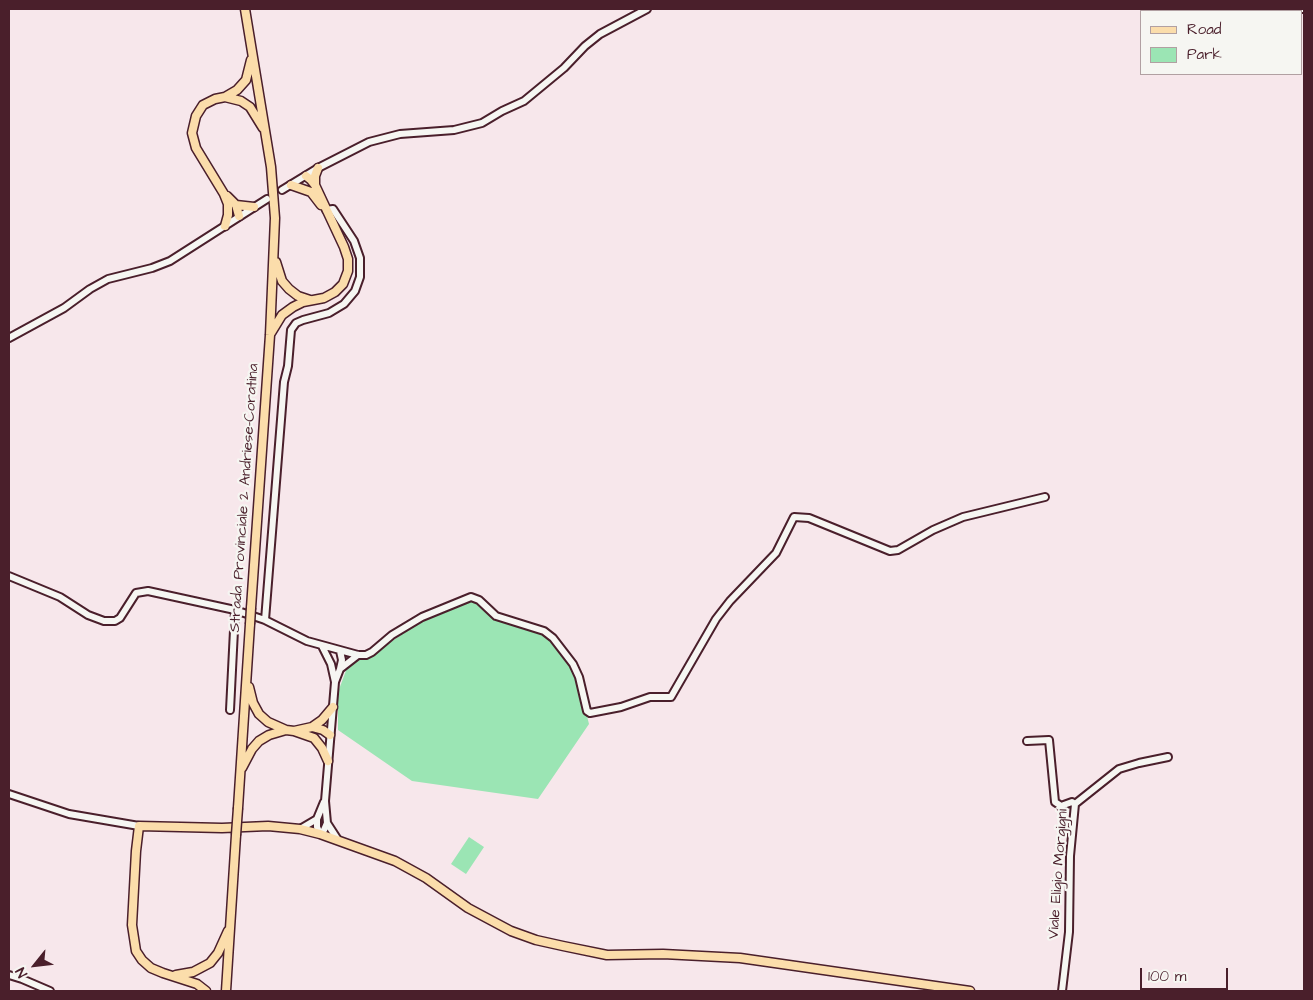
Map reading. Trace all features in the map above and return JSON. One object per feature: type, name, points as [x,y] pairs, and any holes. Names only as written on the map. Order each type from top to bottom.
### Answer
[{"type":"main road","name":"Strada Provinciale 2 Andriese-Coratina","points":[[226,991],[274,257],[274,192],[245,9]]},
{"type":"main road","points":[[240,216],[196,148],[192,133],[196,116],[203,105],[215,99],[225,97],[237,90],[246,80],[250,69],[252,48]]},
{"type":"main road","points":[[225,97],[241,101],[250,108],[266,135]]},
{"type":"main road","points":[[315,185],[318,168]]},
{"type":"main road","points":[[270,335],[282,315],[293,307],[310,300],[324,298],[335,292],[343,284],[348,271],[348,259],[344,246],[315,185],[306,176]]},
{"type":"main road","points":[[306,176],[311,192],[326,210]]},
{"type":"main road","points":[[291,185],[311,192]]},
{"type":"main road","points":[[232,204],[254,207]]},
{"type":"main road","points":[[225,226],[232,204]]},
{"type":"main road","points":[[274,257],[282,281],[288,289],[298,296],[310,300]]},
{"type":"main road","points":[[247,680],[253,703],[259,714],[268,722],[314,738],[323,738],[330,735]]},
{"type":"main road","points":[[312,727],[322,720],[333,707]]},
{"type":"main road","points":[[240,770],[252,749],[269,735],[312,727],[323,730],[330,735]]},
{"type":"main road","points":[[314,738],[328,760]]},
{"type":"main road","points":[[206,991],[197,984],[157,971],[146,964],[139,956],[135,946],[132,925],[139,826],[222,828],[251,826],[300,830],[320,834],[395,860],[426,878],[490,921],[536,940],[607,955],[664,954],[740,958],[970,991]]},
{"type":"main road","points":[[169,975],[193,972],[210,963],[218,954],[231,921]]},
{"type":"street","points":[[282,190],[318,168],[386,136],[454,130],[482,123],[524,100],[600,34],[646,9]]},
{"type":"street","points":[[1297,9],[1304,9]]},
{"type":"street","points":[[9,338],[64,308],[99,283],[161,265],[267,200]]},
{"type":"street","points":[[264,620],[284,382],[288,366],[291,330],[302,320],[329,313],[344,304],[355,291],[360,277],[360,258],[354,241],[333,209],[326,210]]},
{"type":"street","points":[[9,576],[60,596],[88,615],[110,622],[120,618],[133,596],[141,591],[148,591],[235,610],[264,620],[307,641],[358,655],[366,655],[372,652],[392,635],[422,618],[471,597],[479,600],[496,616],[544,631],[553,638],[580,678],[587,711],[590,713],[621,707],[650,697],[671,697],[716,619],[730,601],[776,552],[794,517],[809,518],[890,551],[898,550],[934,530],[963,517],[1045,497]]},
{"type":"street","points":[[230,710],[235,610]]},
{"type":"street","points":[[322,646],[331,664],[335,682]]},
{"type":"street","points":[[331,664],[334,656],[340,651]]},
{"type":"street","points":[[338,840],[327,822],[325,801],[335,682],[342,660],[340,651]]},
{"type":"street","points":[[340,669],[358,655]]},
{"type":"street","points":[[1027,741],[1049,740],[1055,802],[1061,806],[1072,802],[1075,804]]},
{"type":"street","name":"Viale Eligio Morgigni","points":[[1062,991],[1068,932],[1070,856],[1075,804],[1119,769],[1168,757]]},
{"type":"street","points":[[9,794],[69,814],[139,826]]},
{"type":"street","points":[[320,834],[317,827],[317,819],[325,801]]},
{"type":"street","points":[[300,830],[317,819]]},
{"type":"street","points":[[320,834],[327,822]]},
{"type":"street","points":[[9,975],[50,991]]},
{"type":"green space","points":[[471,600],[478,603],[496,619],[543,633],[551,639],[577,677],[589,724],[538,799],[412,781],[338,730],[338,692],[347,668],[363,657],[372,655],[424,619]]},
{"type":"green space","points":[[469,837],[484,847],[466,874],[451,864]]}]
